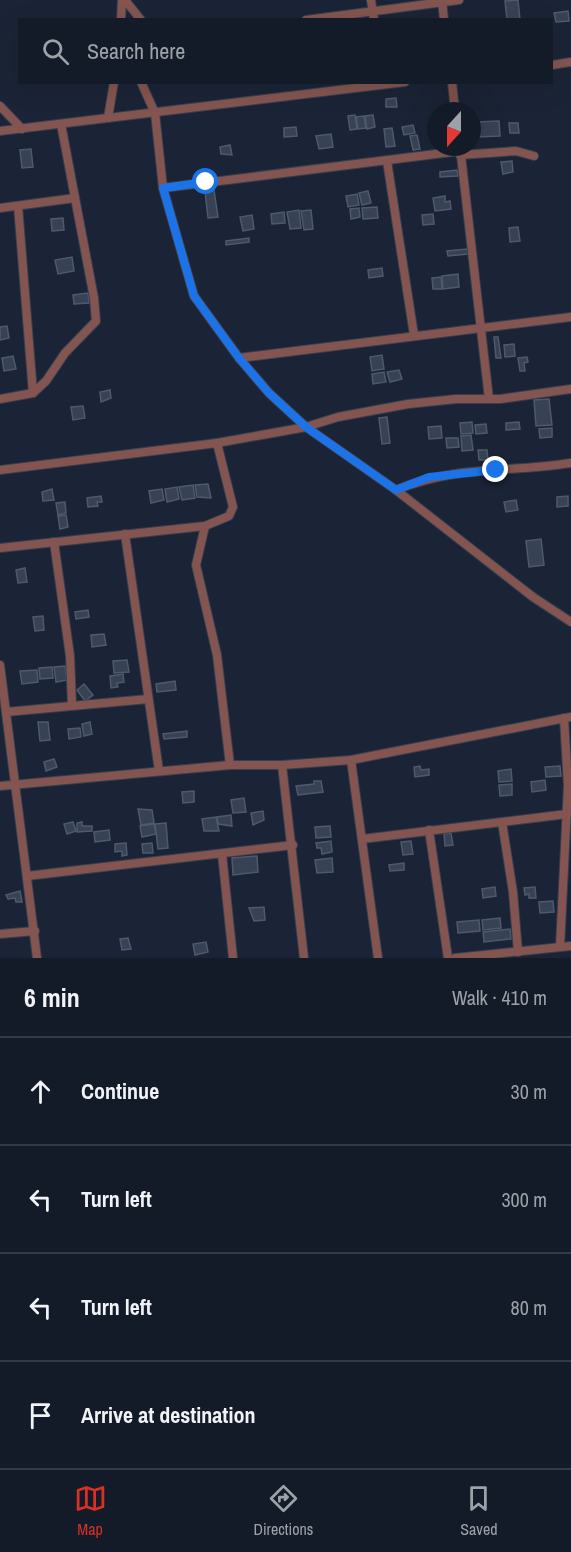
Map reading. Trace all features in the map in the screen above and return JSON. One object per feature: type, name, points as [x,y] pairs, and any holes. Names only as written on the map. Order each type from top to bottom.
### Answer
[{"type":"street","points":[[121,18],[124,0]]},
{"type":"street","points":[[124,0],[139,18]]},
{"type":"street","points":[[371,0],[373,15]]},
{"type":"street","points":[[333,18],[373,15],[442,1],[459,0]]},
{"type":"street","points":[[442,1],[444,18]]},
{"type":"street","points":[[553,65],[571,62]]},
{"type":"street","points":[[108,118],[114,84]]},
{"type":"street","points":[[142,84],[155,113],[163,188],[194,296],[239,358],[269,393],[306,427],[396,490],[533,597],[571,622]]},
{"type":"street","points":[[0,131],[384,84]]},
{"type":"street","points":[[452,84],[454,102]]},
{"type":"street","points":[[0,106],[22,129]]},
{"type":"street","points":[[0,399],[33,393],[96,321],[94,297],[61,124]]},
{"type":"street","points":[[481,151],[516,151],[534,156]]},
{"type":"street","points":[[163,188],[427,156]]},
{"type":"street","points":[[461,156],[489,399]]},
{"type":"street","points":[[387,161],[414,335]]},
{"type":"street","points":[[0,208],[75,198]]},
{"type":"street","points":[[18,206],[33,393]]},
{"type":"street","points":[[239,358],[571,317]]},
{"type":"street","points":[[0,470],[217,442],[306,427],[338,417],[408,404],[456,399],[489,399],[571,389]]},
{"type":"street","points":[[0,548],[206,526],[229,516],[232,507],[217,442]]},
{"type":"street","points":[[396,490],[429,477],[571,463]]},
{"type":"street","points":[[206,526],[196,565],[217,655],[230,765]]},
{"type":"street","points":[[125,534],[159,771]]},
{"type":"street","points":[[54,542],[70,656],[72,705]]},
{"type":"street","points":[[0,665],[38,958]]},
{"type":"street","points":[[6,712],[148,699]]},
{"type":"street","points":[[0,786],[230,765],[282,765],[351,760],[567,718],[567,860],[560,947]]},
{"type":"street","points":[[351,760],[378,958]]},
{"type":"street","points":[[282,765],[304,958]]},
{"type":"street","points":[[362,839],[567,814]]},
{"type":"street","points":[[502,822],[513,892],[519,952]]},
{"type":"street","points":[[429,830],[448,958]]},
{"type":"street","points":[[27,876],[292,845]]},
{"type":"street","points":[[222,854],[233,958]]},
{"type":"street","points":[[0,934],[35,931]]},
{"type":"street","points":[[455,958],[571,946]]},
{"type":"building","points":[[518,0],[520,18],[507,18],[505,1]]},
{"type":"building","points":[[568,11],[569,21],[556,22],[554,13]]},
{"type":"building","points":[[396,98],[397,107],[386,107],[386,99]]},
{"type":"building","points":[[355,115],[357,129],[350,130],[348,116]]},
{"type":"building","points":[[373,115],[375,127],[367,129],[365,116]]},
{"type":"building","points":[[364,116],[366,128],[358,129],[356,117]]},
{"type":"building","points":[[499,121],[500,136],[481,137],[481,122]]},
{"type":"building","points":[[509,123],[518,123],[519,133],[510,133]]},
{"type":"building","points":[[413,125],[415,133],[404,135],[402,127]]},
{"type":"building","points":[[296,127],[297,136],[284,137],[284,128]]},
{"type":"building","points":[[392,128],[395,146],[386,147],[384,129]]},
{"type":"building","points":[[331,134],[333,147],[319,149],[316,136]]},
{"type":"building","points":[[417,135],[420,149],[413,150],[410,136]]},
{"type":"building","points":[[230,145],[232,155],[221,154],[220,147]]},
{"type":"building","points":[[31,149],[33,167],[22,168],[20,150]]},
{"type":"building","points":[[512,161],[513,172],[503,174],[501,162]]},
{"type":"building","points":[[457,170],[458,176],[440,177],[440,172]]},
{"type":"building","points":[[214,190],[218,217],[208,218],[205,191]]},
{"type":"building","points":[[368,191],[371,203],[362,205],[359,193]]},
{"type":"building","points":[[357,194],[359,205],[348,207],[346,196]]},
{"type":"building","points":[[445,196],[445,202],[450,201],[451,209],[435,211],[433,198]]},
{"type":"building","points":[[377,207],[378,218],[363,219],[362,208]]},
{"type":"building","points":[[359,208],[360,217],[351,219],[350,209]]},
{"type":"building","points":[[299,210],[301,228],[290,229],[287,212]]},
{"type":"building","points":[[311,210],[313,229],[304,230],[301,211]]},
{"type":"building","points":[[284,212],[285,223],[272,224],[271,214]]},
{"type":"building","points":[[433,214],[434,224],[423,225],[422,215]]},
{"type":"building","points":[[252,215],[254,229],[243,231],[240,217]]},
{"type":"building","points":[[63,218],[64,230],[52,231],[51,219]]},
{"type":"building","points":[[518,227],[520,241],[510,242],[509,228]]},
{"type":"building","points":[[249,238],[249,242],[226,245],[226,241]]},
{"type":"building","points":[[467,249],[468,254],[448,256],[447,251]]},
{"type":"building","points":[[72,257],[74,271],[58,274],[55,260]]},
{"type":"building","points":[[382,268],[383,276],[369,278],[368,270]]},
{"type":"building","points":[[458,274],[459,287],[443,289],[442,276]]},
{"type":"building","points":[[441,277],[442,289],[433,289],[432,278]]},
{"type":"building","points":[[88,293],[89,303],[74,304],[73,295]]},
{"type":"building","points":[[7,326],[9,338],[0,340],[0,327]]},
{"type":"building","points":[[494,337],[498,337],[501,358],[496,358]]},
{"type":"building","points":[[514,344],[515,356],[505,357],[504,345]]},
{"type":"building","points":[[382,355],[384,369],[372,371],[370,357]]},
{"type":"building","points":[[13,356],[16,369],[4,371],[2,358]]},
{"type":"building","points":[[527,357],[528,362],[524,363],[525,371],[520,371],[518,358]]},
{"type":"building","points":[[399,370],[402,379],[390,382],[387,372]]},
{"type":"building","points":[[384,372],[386,382],[373,384],[372,374]]},
{"type":"building","points":[[110,390],[111,398],[101,402],[100,392]]},
{"type":"building","points":[[549,399],[552,425],[536,426],[534,400]]},
{"type":"building","points":[[83,406],[85,418],[73,420],[71,407]]},
{"type":"building","points":[[387,417],[390,443],[382,444],[379,418]]},
{"type":"building","points":[[472,422],[473,433],[461,434],[460,423]]},
{"type":"building","points":[[519,422],[520,429],[506,430],[506,423]]},
{"type":"building","points":[[486,424],[487,433],[476,434],[475,425]]},
{"type":"building","points":[[441,426],[442,438],[429,439],[428,427]]},
{"type":"building","points":[[552,428],[552,437],[540,438],[539,429]]},
{"type":"building","points":[[471,435],[473,450],[462,451],[461,436]]},
{"type":"building","points":[[446,438],[458,438],[459,447],[447,448]]},
{"type":"building","points":[[478,450],[487,450],[488,460],[479,460]]},
{"type":"building","points":[[208,484],[211,498],[197,497],[195,485]]},
{"type":"building","points":[[193,485],[195,498],[182,500],[179,487]]},
{"type":"building","points":[[177,487],[179,499],[167,502],[165,489]]},
{"type":"building","points":[[52,489],[54,500],[43,501],[42,492]]},
{"type":"building","points":[[162,489],[164,500],[151,503],[149,491]]},
{"type":"building","points":[[101,496],[102,502],[97,502],[98,506],[88,507],[87,498]]},
{"type":"building","points":[[568,496],[568,506],[557,507],[557,497]]},
{"type":"building","points":[[516,500],[518,510],[506,512],[504,502]]},
{"type":"building","points":[[65,502],[66,513],[58,515],[56,503]]},
{"type":"building","points":[[66,515],[68,527],[60,529],[58,516]]},
{"type":"building","points":[[541,539],[544,565],[529,567],[526,541]]},
{"type":"building","points":[[25,568],[27,582],[18,583],[16,570]]},
{"type":"building","points":[[88,610],[89,617],[76,619],[75,612]]},
{"type":"building","points":[[43,616],[44,630],[35,631],[33,617]]},
{"type":"building","points":[[104,634],[106,645],[92,647],[91,635]]},
{"type":"building","points":[[127,660],[129,672],[114,673],[113,661]]},
{"type":"building","points":[[65,666],[67,680],[56,682],[54,667]]},
{"type":"building","points":[[52,667],[53,678],[40,679],[39,668]]},
{"type":"building","points":[[37,670],[38,682],[22,684],[20,671]]},
{"type":"building","points":[[123,674],[124,682],[117,683],[118,687],[111,688],[110,676]]},
{"type":"building","points":[[175,681],[176,690],[157,692],[156,684]]},
{"type":"building","points":[[84,684],[93,695],[85,701],[77,690]]},
{"type":"building","points":[[38,722],[48,722],[50,740],[40,741]]},
{"type":"building","points":[[90,722],[92,734],[84,736],[82,724]]},
{"type":"building","points":[[80,728],[81,737],[69,739],[68,729]]},
{"type":"building","points":[[187,731],[187,737],[164,739],[163,734]]},
{"type":"building","points":[[54,759],[57,767],[46,771],[44,762]]},
{"type":"building","points":[[420,766],[421,770],[429,769],[429,775],[415,777],[414,767]]},
{"type":"building","points":[[560,766],[561,776],[546,777],[545,767]]},
{"type":"building","points":[[511,769],[512,781],[499,782],[498,771]]},
{"type":"building","points":[[545,780],[546,790],[532,792],[531,782]]},
{"type":"building","points":[[314,781],[321,781],[323,792],[298,795],[296,786],[314,784]]},
{"type":"building","points":[[512,784],[512,795],[500,796],[499,785]]},
{"type":"building","points":[[194,791],[194,802],[183,803],[182,792]]},
{"type":"building","points":[[244,798],[246,812],[233,813],[231,800]]},
{"type":"building","points":[[138,809],[152,810],[154,823],[141,825]]},
{"type":"building","points":[[263,811],[264,820],[253,825],[251,813]]},
{"type":"building","points":[[231,815],[232,826],[218,824],[217,817]]},
{"type":"building","points":[[216,817],[219,831],[204,831],[202,819]]},
{"type":"building","points":[[73,822],[76,831],[67,834],[64,824]]},
{"type":"building","points":[[82,822],[82,826],[92,826],[92,831],[77,832],[77,823]]},
{"type":"building","points":[[166,823],[168,848],[158,849],[155,824]]},
{"type":"building","points":[[154,824],[156,834],[142,837],[140,826]]},
{"type":"building","points":[[330,826],[331,837],[316,838],[315,827]]},
{"type":"building","points":[[109,830],[110,840],[95,842],[94,832]]},
{"type":"building","points":[[451,833],[453,845],[445,846],[444,834]]},
{"type":"building","points":[[331,841],[332,852],[322,854],[321,848],[317,848],[316,843]]},
{"type":"building","points":[[411,841],[413,854],[403,855],[401,842]]},
{"type":"building","points":[[126,843],[127,855],[122,856],[122,851],[115,852],[115,844]]},
{"type":"building","points":[[152,843],[153,853],[143,853],[142,844]]},
{"type":"building","points":[[257,856],[258,872],[233,875],[232,858]]},
{"type":"building","points":[[332,858],[333,872],[317,873],[315,860]]},
{"type":"building","points":[[404,863],[404,870],[390,871],[389,865]]},
{"type":"building","points":[[495,887],[496,896],[483,898],[482,889]]},
{"type":"building","points":[[535,887],[536,898],[529,898],[529,894],[525,895],[524,888]]},
{"type":"building","points":[[20,891],[22,902],[16,902],[15,898],[8,899],[6,895]]},
{"type":"building","points":[[553,901],[554,912],[540,913],[539,902]]},
{"type":"building","points":[[264,907],[265,920],[254,921],[249,908]]},
{"type":"building","points":[[500,918],[501,928],[483,930],[482,920]]},
{"type":"building","points":[[479,920],[480,931],[458,933],[457,922]]},
{"type":"building","points":[[510,929],[511,939],[484,942],[483,932]]},
{"type":"building","points":[[128,938],[131,949],[122,950],[120,939]]},
{"type":"building","points":[[206,942],[208,952],[195,955],[193,944]]},
{"type":"route","points":[[206,182],[163,188],[194,296],[239,358],[269,393],[306,427],[396,490],[429,477],[496,470]]}]
